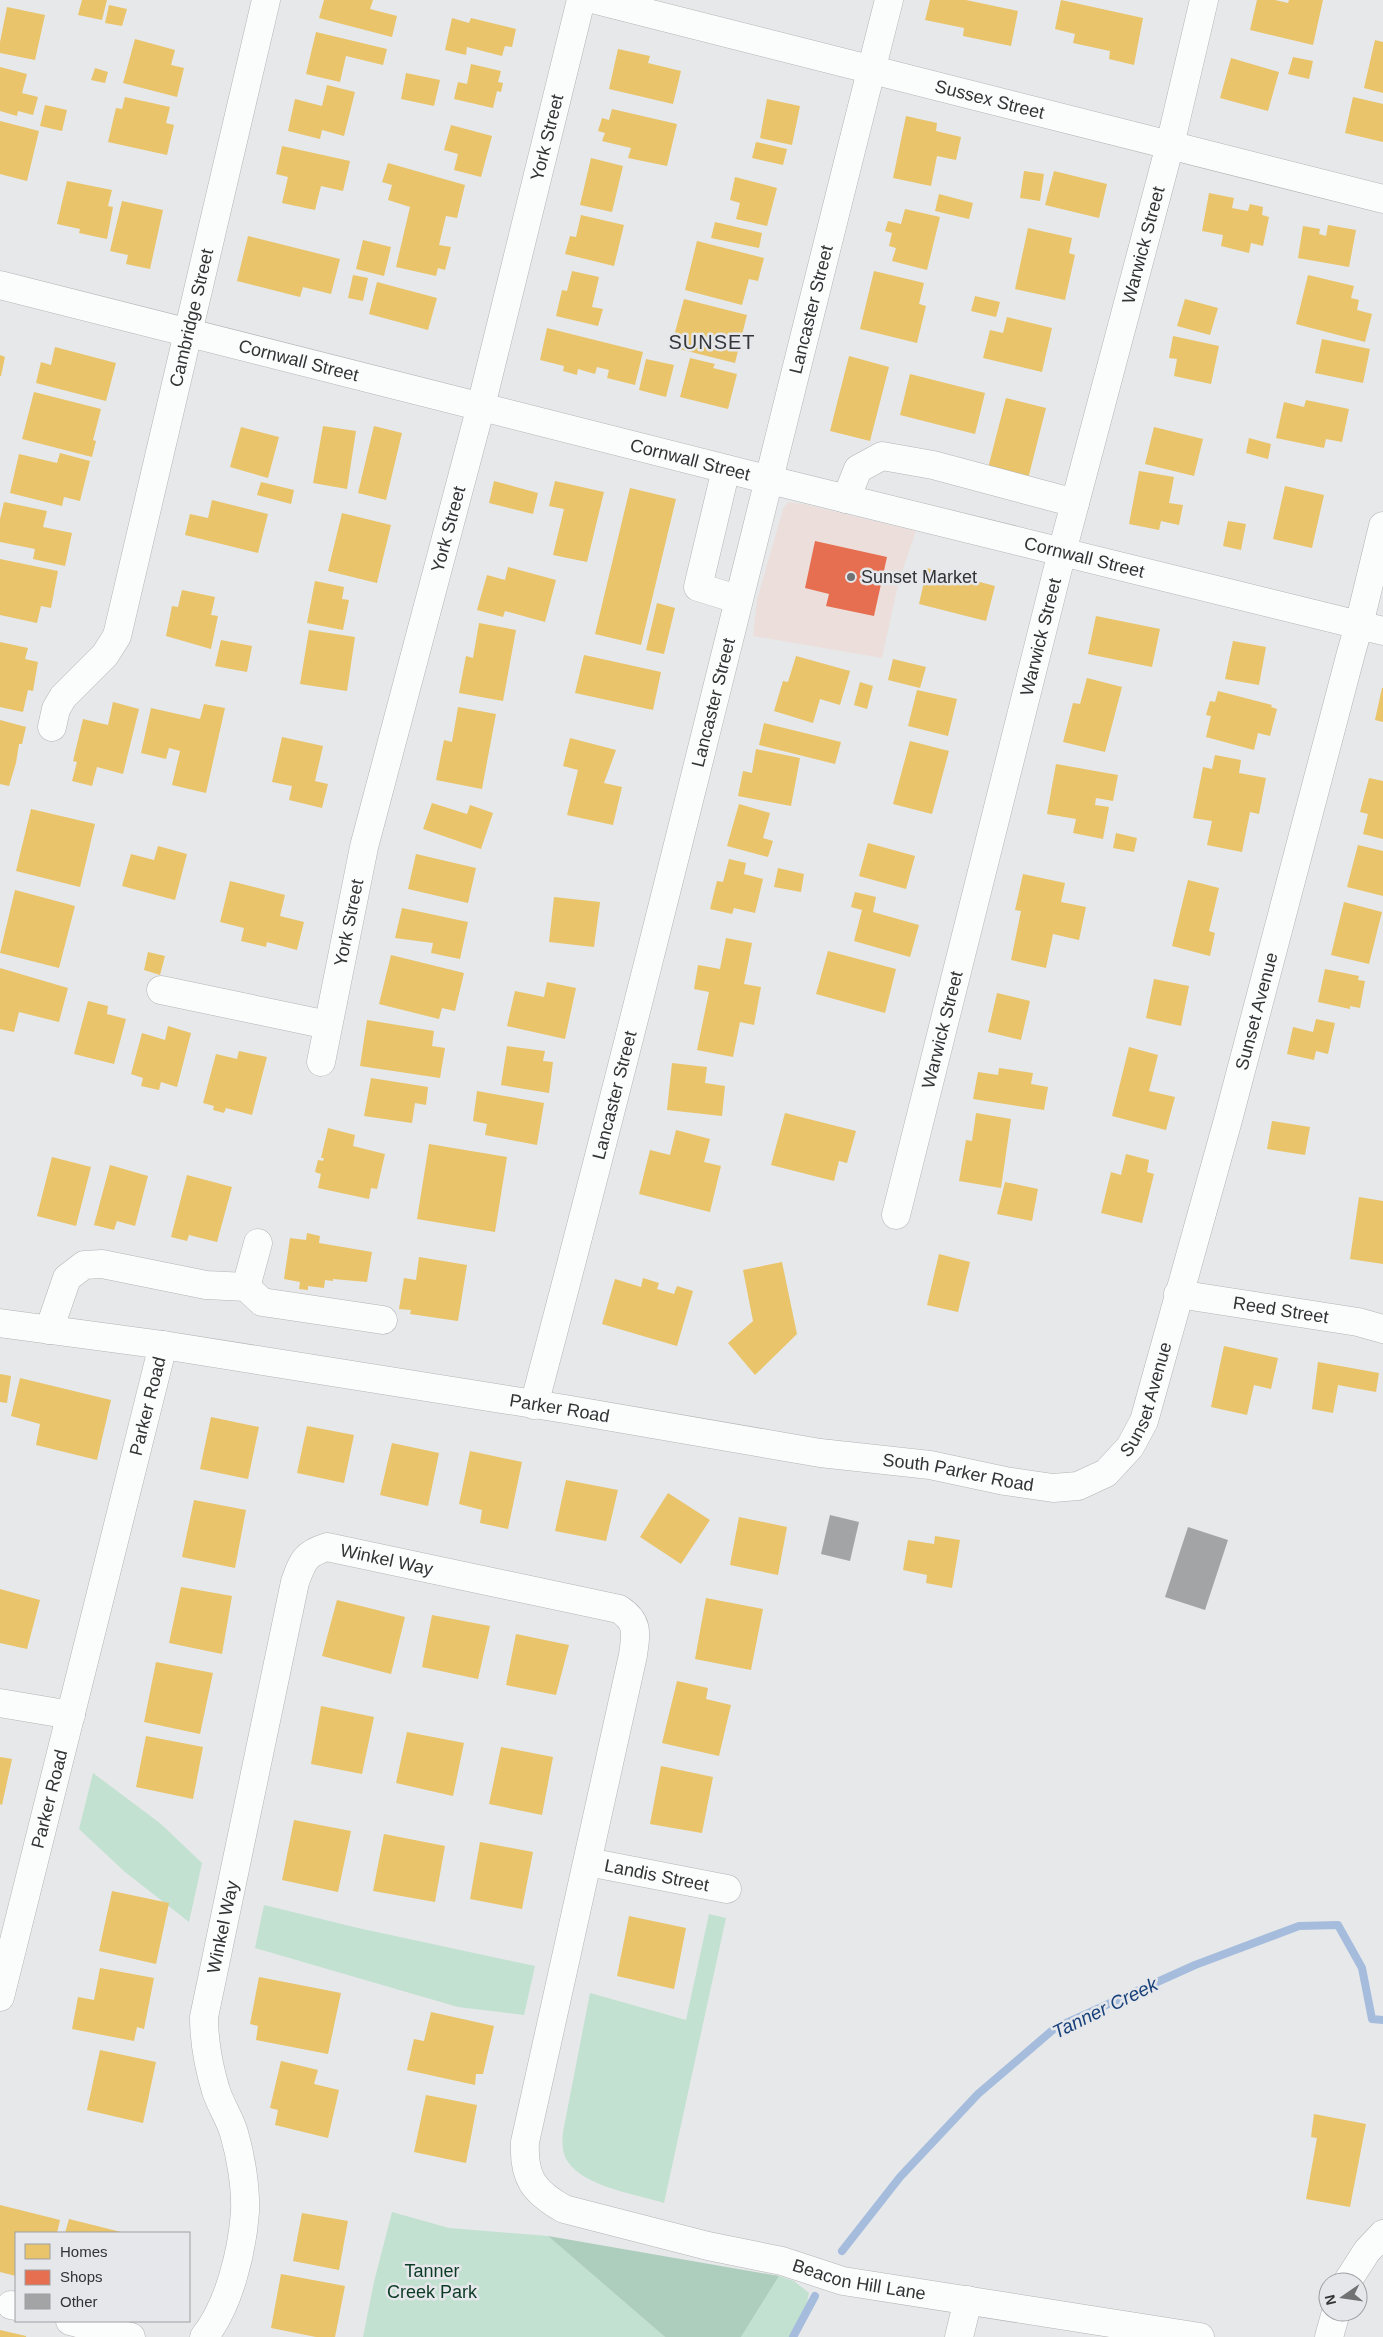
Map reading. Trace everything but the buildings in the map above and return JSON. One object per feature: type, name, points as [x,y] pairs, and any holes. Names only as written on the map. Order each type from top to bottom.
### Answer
[{"type":"street","name":"Cambridge Street","points":[[52,727],[56,709],[63,697],[105,655],[117,636],[266,0]]},
{"type":"street","name":"York Street","points":[[321,1062],[364,847],[481,406],[581,0]]},
{"type":"street","name":"Sussex Street","points":[[596,0],[1383,199]]},
{"type":"street","name":"Lancaster Street","points":[[534,1405],[650,959],[738,599],[770,480],[889,0]]},
{"type":"street","name":"Warwick Street","points":[[896,1215],[1062,552],[1170,145],[1204,0]]},
{"type":"street","name":"Cornwall Street","points":[[0,285],[726,469],[1371,628]]},
{"type":"street","points":[[846,499],[858,469],[882,456],[933,465],[1075,503]]},
{"type":"street","points":[[726,469],[698,586],[738,599]]},
{"type":"street","name":"Sunset Avenue","points":[[1097,1479],[1116,1465],[1124,1456],[1144,1422],[1178,1294],[1371,628],[1383,526]]},
{"type":"street","points":[[161,990],[328,1025]]},
{"type":"street","points":[[246,1286],[258,1244]]},
{"type":"street","points":[[49,1330],[67,1278],[84,1265],[102,1264],[206,1285],[246,1286],[262,1302],[383,1320]]},
{"type":"street","name":"Reed Street","points":[[1178,1294],[1358,1322],[1383,1329]]},
{"type":"street","points":[[0,1323],[163,1345]]},
{"type":"street","name":"Parker Road","points":[[0,1997],[163,1345],[565,1409],[820,1453]]},
{"type":"street","name":"South Parker Road","points":[[820,1453],[930,1465],[1053,1488],[1078,1486],[1097,1479]]},
{"type":"street","name":"Winkel Way","points":[[204,2337],[213,2326],[233,2280],[245,2212],[241,2168],[234,2132],[216,2092],[204,2036],[204,2017],[295,1582],[302,1562],[312,1552],[327,1547],[344,1550],[619,1609],[631,1617],[635,1627],[633,1655],[525,2142],[525,2165],[532,2183]]},
{"type":"street","points":[[0,1703],[71,1714]]},
{"type":"street","name":"Landis Street","points":[[588,1862],[727,1889]]},
{"type":"street","name":"Beacon Hill Lane","points":[[532,2183],[545,2198],[564,2209],[636,2229],[782,2261],[843,2281],[1200,2337]]},
{"type":"street","points":[[1353,2272],[1367,2250],[1383,2234]]},
{"type":"street","points":[[959,2337],[968,2300]]},
{"type":"street","points":[[74,2322],[131,2337]]},
{"type":"street","points":[[1329,2337],[1333,2322]]},
{"type":"shaded area","points":[[788,502],[804,504],[916,531],[899,580],[882,658],[753,636],[757,600],[783,509]]},
{"type":"green space","points":[[93,1773],[161,1824],[202,1863],[189,1922],[125,1872],[79,1829]]},
{"type":"green space","points":[[264,1905],[358,1928],[535,1966],[524,2015],[458,2007],[255,1948]]},
{"type":"green space","points":[[709,1914],[726,1918],[664,2203],[598,2184],[576,2171],[565,2155],[563,2132],[590,1993],[686,2020]]},
{"type":"green space","name":"Tanner Creek Park","points":[[392,2212],[449,2228],[548,2236],[665,2337],[363,2337],[374,2282]]},
{"type":"green space","points":[[548,2236],[779,2276],[741,2337],[665,2337]]},
{"type":"green space","points":[[779,2276],[794,2281],[809,2293],[805,2312],[789,2337],[741,2337]]},
{"type":"waterway","name":"Tanner Creek","points":[[842,2251],[900,2177],[978,2094],[1055,2028],[1195,1965],[1299,1926],[1338,1925],[1362,1968],[1372,2019],[1383,2020]]},
{"type":"waterway","name":"Tanner Creek","points":[[793,2337],[815,2296]]},
{"type":"place","name":"Sunset Market","points":[[851,577]]},
{"type":"district","name":"SUNSET","points":[[712,342]]}]
